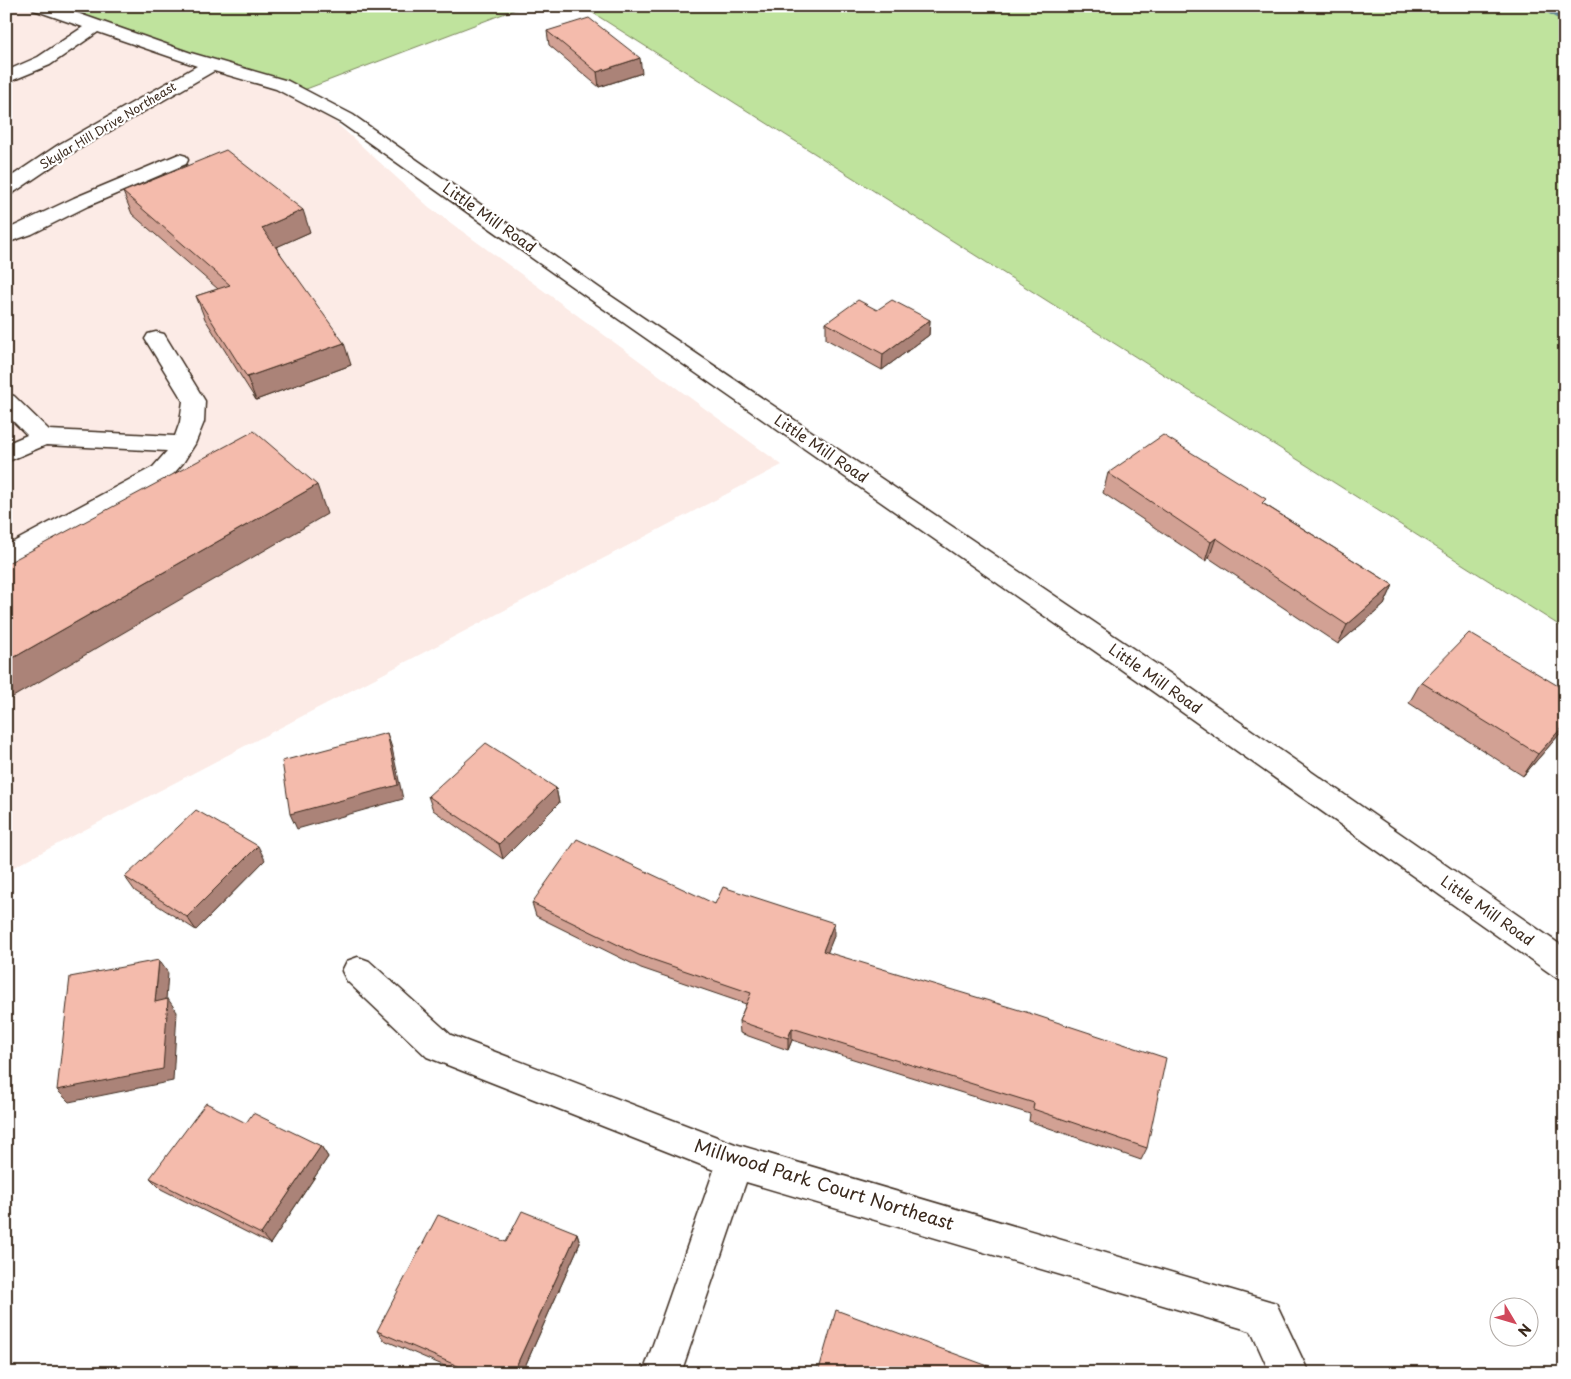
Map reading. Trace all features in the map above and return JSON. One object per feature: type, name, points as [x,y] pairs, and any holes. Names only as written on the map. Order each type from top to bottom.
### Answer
[{"type":"street","name":"Little Mill Road","points":[[40,6],[211,65],[282,85],[347,119],[601,298],[1165,685],[1565,966]]},
{"type":"street","points":[[13,76],[44,62],[96,26]]},
{"type":"street","name":"Skylar Hill Drive Northeast","points":[[6,189],[65,149],[211,65]]},
{"type":"street","points":[[6,236],[25,230],[81,202],[179,160]]},
{"type":"street","points":[[6,557],[161,472],[175,457],[183,444],[192,422],[194,401],[156,339]]},
{"type":"street","points":[[6,401],[43,437]]},
{"type":"street","points":[[6,454],[43,437],[183,444]]},
{"type":"street","name":"Millwood Park Court Northeast","points":[[358,971],[439,1046],[735,1161],[1263,1316],[1290,1373]]},
{"type":"street","points":[[662,1373],[735,1161]]},
{"type":"shaded area","points":[[6,6],[57,6],[301,91],[429,207],[782,465],[6,871]]},
{"type":"green space","points":[[56,6],[524,6],[301,91]]},
{"type":"green space","points":[[582,6],[1565,6],[1565,629]]},
{"type":"building","points":[[589,18],[640,58],[597,72],[547,31]]},
{"type":"building","points":[[226,150],[303,210],[262,228],[344,343],[247,377],[196,296],[230,285],[123,192]]},
{"type":"building","points":[[858,300],[877,310],[892,300],[930,320],[883,354],[826,323]]},
{"type":"building","points":[[254,431],[317,485],[6,662],[6,564]]},
{"type":"building","points":[[1163,435],[1266,499],[1262,503],[1393,585],[1347,625],[1216,538],[1211,542],[1108,473]]},
{"type":"building","points":[[1469,633],[1565,690],[1565,724],[1538,754],[1421,682]]},
{"type":"building","points":[[387,733],[398,785],[290,814],[282,761]]},
{"type":"building","points":[[486,743],[556,788],[499,844],[428,796]]},
{"type":"building","points":[[196,810],[258,846],[187,917],[125,877]]},
{"type":"building","points":[[577,839],[715,904],[723,887],[834,923],[823,951],[1026,1012],[1166,1058],[1147,1148],[1033,1109],[1034,1103],[792,1028],[788,1038],[739,1021],[751,993],[639,955],[532,903]]},
{"type":"building","points":[[159,960],[155,1002],[168,999],[163,1069],[57,1090],[70,977]]},
{"type":"building","points":[[206,1103],[246,1123],[253,1113],[321,1146],[261,1234],[150,1178]]},
{"type":"building","points":[[522,1211],[577,1233],[513,1373],[474,1373],[377,1331],[438,1215],[506,1242]]},
{"type":"building","points":[[836,1310],[1007,1373],[818,1373]]},
{"type":"waterway","points":[[1539,6],[1565,21]]}]
